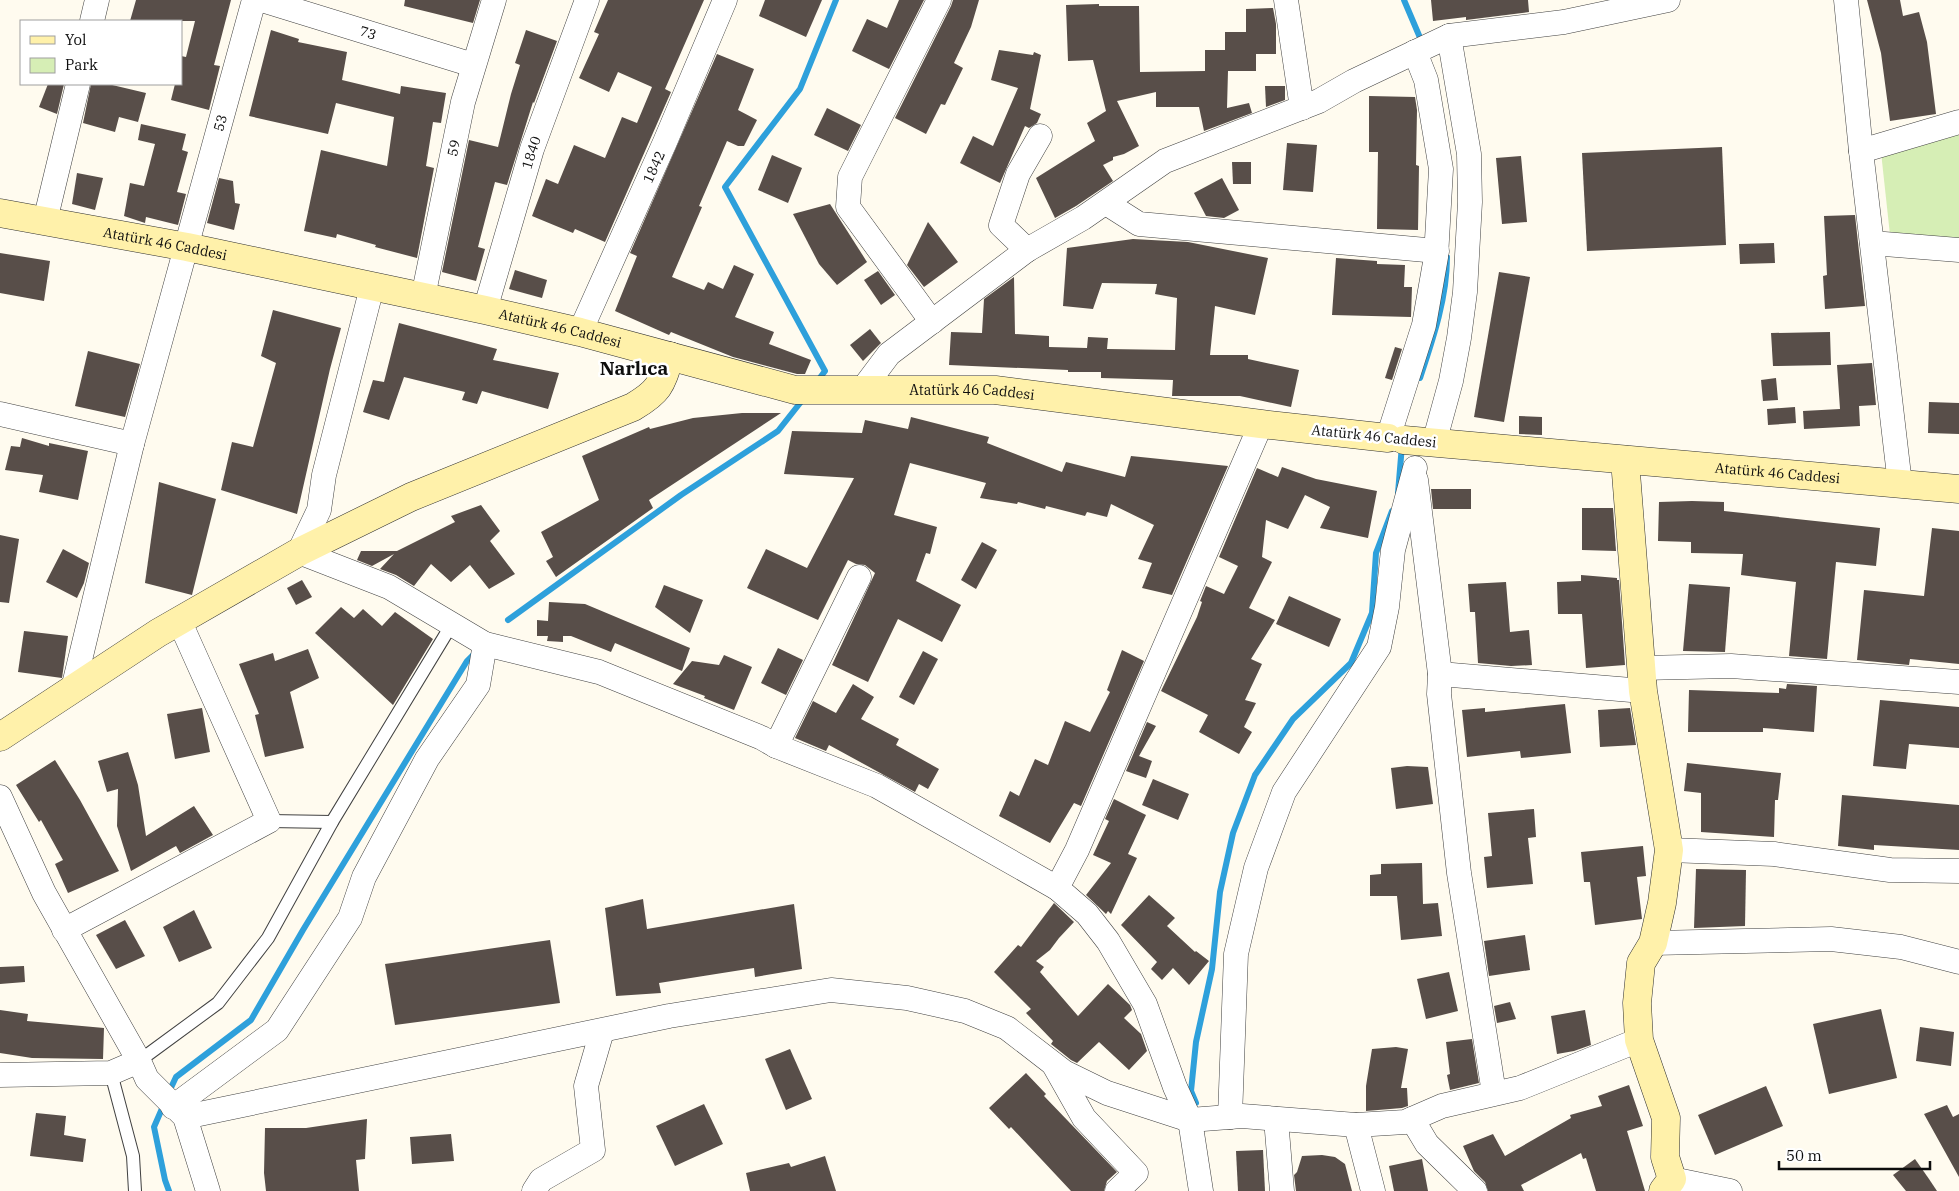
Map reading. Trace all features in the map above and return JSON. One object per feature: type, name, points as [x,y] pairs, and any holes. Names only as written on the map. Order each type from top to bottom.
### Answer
[{"type":"street","points":[[92,20],[97,0]]},
{"type":"street","name":"53","points":[[72,689],[132,444],[254,0]]},
{"type":"street","name":"73","points":[[262,0],[473,65]]},
{"type":"street","name":"59","points":[[423,296],[463,102],[494,0]]},
{"type":"street","name":"1840","points":[[485,310],[532,149],[587,0]]},
{"type":"street","name":"1842","points":[[580,332],[665,142],[725,0]]},
{"type":"street","points":[[932,322],[848,207],[850,177],[939,0]]},
{"type":"street","points":[[1286,0],[1302,108]]},
{"type":"street","points":[[862,390],[889,354],[1027,250],[1106,203],[1165,161],[1302,108],[1449,36],[1564,22],[1668,0]]},
{"type":"street","points":[[1846,0],[1861,152],[1900,484]]},
{"type":"street","points":[[1411,440],[1451,381],[1465,292],[1470,202],[1469,154],[1449,36]]},
{"type":"street","points":[[1415,52],[1426,80],[1441,169],[1437,251],[1424,325],[1411,440],[1440,674],[1439,694],[1459,873],[1494,1093]]},
{"type":"street","points":[[45,220],[78,85]]},
{"type":"street","points":[[1861,152],[1959,122]]},
{"type":"street","points":[[1027,250],[1001,225],[1018,174],[1040,136]]},
{"type":"street","points":[[1106,203],[1139,224],[1437,251]]},
{"type":"street","name":"Atatürk 46 Caddesi","points":[[0,213],[187,247],[372,287],[423,296],[580,332],[810,390],[995,390],[1261,424],[1411,440],[1959,489]]},
{"type":"street","points":[[1872,243],[1959,250]]},
{"type":"street","points":[[299,552],[319,510],[324,475],[372,287]]},
{"type":"street","points":[[0,737],[179,620],[299,552],[411,497],[633,407],[652,396],[663,380],[670,356]]},
{"type":"street","points":[[0,414],[132,444]]},
{"type":"street","points":[[1057,888],[1077,850],[1261,424]]},
{"type":"street","points":[[1625,460],[1642,680],[1669,850],[1662,903],[1653,943],[1641,963],[1637,1002],[1638,1040],[1666,1118],[1665,1157],[1667,1185],[1730,1191]]},
{"type":"street","points":[[1230,1117],[1236,954],[1256,868],[1284,792],[1379,648],[1387,607],[1393,550],[1415,468]]},
{"type":"street","points":[[299,552],[389,587],[485,644],[599,672],[877,786],[1057,888],[1087,914],[1108,941],[1145,1004],[1175,1087],[1190,1120],[1201,1191]]},
{"type":"street","points":[[776,746],[859,577]]},
{"type":"street","points":[[64,930],[269,821],[179,620]]},
{"type":"street","points":[[173,1105],[277,1030],[350,918],[364,876],[427,759],[478,685],[485,644]]},
{"type":"street","points":[[1440,674],[1642,680],[1731,666],[1959,682]]},
{"type":"street","points":[[0,797],[44,894],[139,1060],[146,1079],[173,1105],[208,1191]]},
{"type":"street","points":[[1669,850],[1774,854],[1890,870],[1959,871]]},
{"type":"street","points":[[1653,943],[1831,940],[1901,947],[1956,956]]},
{"type":"street","points":[[173,1105],[602,1031],[679,1015],[831,990],[907,998],[965,1011],[1007,1028],[1064,1072],[1107,1093],[1190,1120],[1242,1116],[1356,1125],[1405,1122],[1442,1106],[1520,1088],[1638,1040]]},
{"type":"street","points":[[534,1191],[541,1180],[593,1150],[586,1086],[602,1031]]},
{"type":"street","points":[[0,1075],[111,1073],[139,1060]]},
{"type":"street","points":[[1053,1063],[1084,1118],[1136,1173],[1117,1191]]},
{"type":"street","points":[[1276,1119],[1282,1191]]},
{"type":"street","points":[[1412,1119],[1427,1144],[1475,1191]]},
{"type":"street","points":[[1356,1125],[1373,1191]]},
{"type":"lane","points":[[139,1060],[218,1003],[268,938],[332,822],[452,624]]},
{"type":"lane","points":[[269,821],[332,822]]},
{"type":"lane","points":[[111,1073],[134,1156],[135,1191]]},
{"type":"green space","points":[[1959,131],[1959,241],[1890,235],[1881,152]]},
{"type":"building","points":[[136,0],[231,0],[214,65],[220,66],[209,110],[171,100],[175,85],[182,85],[182,56],[186,57],[195,21],[130,20]]},
{"type":"building","points":[[405,0],[480,0],[473,23],[404,6]]},
{"type":"building","points":[[608,0],[704,0],[665,89],[671,92],[605,242],[575,229],[573,233],[532,216],[546,179],[558,184],[574,145],[605,158],[622,117],[637,123],[652,87],[618,72],[609,92],[579,78],[599,34],[594,32]]},
{"type":"building","points":[[765,0],[822,0],[806,37],[759,16]]},
{"type":"building","points":[[899,0],[924,0],[889,69],[852,51],[867,19],[887,28]]},
{"type":"building","points":[[953,0],[979,0],[971,27],[954,63],[963,68],[945,105],[941,104],[926,134],[895,118]]},
{"type":"building","points":[[1431,0],[1528,0],[1529,12],[1466,20],[1466,17],[1433,21]]},
{"type":"building","points":[[1867,0],[1900,0],[1903,16],[1919,12],[1927,42],[1936,114],[1890,121],[1881,53]]},
{"type":"building","points":[[1099,4],[1099,6],[1139,6],[1140,72],[1205,71],[1205,50],[1225,50],[1225,32],[1246,32],[1246,9],[1273,8],[1276,24],[1276,54],[1256,54],[1256,71],[1228,71],[1227,108],[1249,103],[1252,113],[1204,131],[1199,107],[1156,107],[1156,92],[1117,101],[1139,146],[1124,154],[1113,157],[1113,160],[1103,165],[1113,181],[1055,218],[1036,178],[1095,141],[1087,123],[1106,111],[1093,60],[1068,61],[1066,5]]},
{"type":"building","points":[[271,30],[299,39],[298,42],[347,52],[342,80],[400,94],[401,86],[446,93],[441,123],[433,122],[426,166],[434,168],[417,258],[375,247],[376,245],[337,234],[336,238],[304,231],[321,150],[387,166],[394,117],[336,103],[328,134],[249,116]]},
{"type":"building","points":[[526,30],[557,41],[533,102],[507,185],[495,182],[478,247],[485,249],[476,281],[442,272],[469,140],[498,147],[520,65],[515,63]]},
{"type":"building","points":[[999,50],[1033,55],[1034,52],[1041,55],[1030,109],[1041,114],[1037,123],[1029,128],[1025,126],[1000,183],[960,163],[973,136],[993,146],[1018,88],[991,80]]},
{"type":"building","points":[[717,54],[754,69],[738,110],[757,120],[744,146],[738,146],[727,141],[699,206],[702,207],[672,277],[704,290],[708,282],[723,289],[734,265],[754,274],[735,317],[774,332],[769,344],[811,360],[805,374],[797,374],[733,357],[671,332],[669,335],[615,311],[637,256],[630,253]]},
{"type":"building","points":[[48,85],[64,85],[57,114],[39,107]]},
{"type":"building","points":[[91,85],[112,85],[146,93],[138,122],[119,117],[115,132],[83,123]]},
{"type":"building","points":[[1265,86],[1285,86],[1285,100],[1266,107]]},
{"type":"building","points":[[1369,96],[1415,97],[1417,110],[1416,165],[1419,166],[1418,230],[1377,229],[1378,152],[1369,152]]},
{"type":"building","points":[[827,108],[861,125],[848,151],[814,135]]},
{"type":"building","points":[[141,124],[186,134],[182,150],[188,152],[177,192],[186,194],[178,225],[146,217],[145,223],[124,216],[130,183],[144,186],[155,144],[138,140]]},
{"type":"building","points":[[1287,143],[1317,145],[1313,192],[1283,190]]},
{"type":"building","points":[[1722,147],[1726,245],[1587,251],[1582,153]]},
{"type":"building","points":[[772,155],[802,168],[788,203],[758,190]]},
{"type":"building","points":[[1521,156],[1527,222],[1502,224],[1496,158]]},
{"type":"building","points":[[1232,162],[1251,162],[1251,184],[1233,184]]},
{"type":"building","points":[[77,173],[103,178],[95,210],[72,204]]},
{"type":"building","points":[[219,178],[233,181],[235,203],[240,204],[234,230],[207,223]]},
{"type":"building","points":[[1222,178],[1239,210],[1224,218],[1206,216],[1194,193]]},
{"type":"building","points":[[830,204],[867,262],[837,285],[819,264],[793,214]]},
{"type":"building","points":[[1855,215],[1865,306],[1825,309],[1823,276],[1827,275],[1824,216]]},
{"type":"building","points":[[928,222],[958,262],[924,287],[907,265]]},
{"type":"building","points":[[1133,239],[1188,242],[1268,258],[1255,315],[1215,306],[1210,355],[1248,355],[1248,359],[1299,370],[1291,407],[1240,396],[1172,396],[1173,380],[1101,378],[1101,372],[1068,372],[1068,370],[949,365],[951,332],[982,333],[984,299],[1014,277],[1015,334],[1049,336],[1049,347],[1087,348],[1088,337],[1108,338],[1107,349],[1175,350],[1177,298],[1155,294],[1157,284],[1102,283],[1093,309],[1063,306],[1067,248]]},
{"type":"building","points":[[1774,243],[1775,263],[1740,264],[1739,244]]},
{"type":"building","points":[[0,253],[50,261],[44,301],[0,293]]},
{"type":"building","points":[[1336,258],[1377,261],[1377,264],[1405,265],[1404,287],[1412,287],[1411,317],[1332,315]]},
{"type":"building","points":[[515,270],[547,280],[542,298],[509,289]]},
{"type":"building","points":[[878,271],[895,295],[881,305],[864,280]]},
{"type":"building","points":[[1499,272],[1530,277],[1504,422],[1474,417]]},
{"type":"building","points":[[273,310],[341,328],[297,514],[221,490],[232,442],[253,447],[276,363],[261,356]]},
{"type":"building","points":[[399,323],[497,349],[493,360],[559,373],[548,409],[482,391],[477,404],[462,400],[465,392],[404,377],[389,420],[363,412],[373,380],[384,382]]},
{"type":"building","points":[[870,329],[881,343],[863,361],[850,345]]},
{"type":"building","points":[[1830,332],[1831,365],[1773,366],[1771,333]]},
{"type":"building","points":[[1395,347],[1402,349],[1392,380],[1385,378]]},
{"type":"building","points":[[88,351],[140,364],[125,417],[75,406]]},
{"type":"building","points":[[1872,363],[1876,405],[1859,406],[1860,426],[1804,429],[1803,411],[1840,409],[1837,365]]},
{"type":"building","points":[[1776,378],[1778,400],[1763,401],[1761,380]]},
{"type":"building","points":[[1929,402],[1959,403],[1959,434],[1928,433]]},
{"type":"building","points":[[1795,407],[1796,423],[1768,425],[1767,409]]},
{"type":"building","points":[[742,413],[781,413],[649,500],[653,508],[556,577],[546,561],[553,557],[541,532],[599,500],[582,456],[649,427],[650,429],[693,418]]},
{"type":"building","points":[[1519,416],[1542,417],[1542,435],[1519,434]]},
{"type":"building","points":[[911,417],[989,437],[987,443],[1062,472],[1066,462],[1125,477],[1131,456],[1228,466],[1172,595],[1142,588],[1152,563],[1138,559],[1154,525],[1111,504],[1107,517],[1087,512],[1085,516],[1046,506],[1045,509],[1018,502],[1017,504],[980,498],[986,483],[910,463],[894,515],[937,527],[930,554],[926,553],[916,581],[961,605],[942,642],[898,619],[868,682],[832,665],[875,573],[865,565],[856,564],[848,560],[818,620],[747,588],[766,549],[807,568],[854,478],[784,474],[792,431],[862,433],[865,420],[908,429]]},
{"type":"building","points":[[22,438],[49,446],[49,443],[88,451],[78,500],[39,492],[43,475],[5,470],[11,446],[20,447]]},
{"type":"building","points":[[1282,467],[1316,479],[1377,491],[1368,538],[1320,528],[1330,507],[1305,495],[1288,529],[1266,520],[1262,557],[1272,562],[1249,608],[1275,620],[1251,659],[1262,664],[1245,700],[1256,703],[1244,727],[1252,732],[1239,754],[1199,732],[1208,715],[1161,691],[1197,617],[1202,602],[1200,601],[1206,586],[1224,594],[1238,566],[1219,557],[1257,468],[1278,477]]},
{"type":"building","points":[[159,482],[216,499],[192,595],[145,583]]},
{"type":"building","points":[[1431,489],[1471,489],[1471,509],[1433,509]]},
{"type":"building","points":[[1659,502],[1724,502],[1724,511],[1880,528],[1876,566],[1836,562],[1827,659],[1789,656],[1796,582],[1741,575],[1743,554],[1691,553],[1691,542],[1658,541]]},
{"type":"building","points":[[481,505],[500,531],[490,541],[515,574],[489,589],[470,565],[451,582],[431,564],[414,586],[396,575],[380,569],[394,554],[372,566],[357,560],[361,551],[397,551],[455,522],[451,516]]},
{"type":"building","points":[[1582,508],[1613,508],[1616,551],[1582,550]]},
{"type":"building","points":[[1932,528],[1959,531],[1959,664],[1910,659],[1909,665],[1857,660],[1864,590],[1924,596]]},
{"type":"building","points":[[0,535],[19,539],[9,603],[0,602]]},
{"type":"building","points":[[982,542],[997,550],[976,589],[961,580]]},
{"type":"building","points":[[63,549],[89,563],[84,583],[77,598],[46,582]]},
{"type":"building","points":[[1581,575],[1617,578],[1619,580],[1625,665],[1586,668],[1582,614],[1558,614],[1557,582],[1581,581]]},
{"type":"building","points":[[302,580],[312,597],[296,605],[287,588]]},
{"type":"building","points":[[1506,582],[1510,632],[1529,630],[1532,665],[1511,666],[1478,663],[1475,612],[1470,612],[1468,584]]},
{"type":"building","points":[[1689,584],[1730,587],[1725,652],[1683,651]]},
{"type":"building","points":[[664,585],[703,600],[690,633],[655,607]]},
{"type":"building","points":[[1289,596],[1341,619],[1329,647],[1276,624]]},
{"type":"building","points":[[549,602],[585,604],[690,648],[682,671],[615,643],[611,652],[571,636],[563,636],[563,642],[547,641],[548,636],[537,636],[537,620],[548,621]]},
{"type":"building","points":[[341,607],[354,618],[363,609],[382,626],[395,612],[433,639],[393,705],[315,633]]},
{"type":"building","points":[[24,631],[68,636],[62,678],[18,672]]},
{"type":"building","points":[[778,648],[803,660],[786,695],[761,683]]},
{"type":"building","points":[[308,649],[319,678],[290,692],[304,748],[265,757],[255,715],[259,714],[239,664],[273,653],[275,661]]},
{"type":"building","points":[[1122,650],[1144,661],[1081,806],[1074,803],[1050,843],[999,816],[1010,791],[1019,796],[1035,759],[1048,765],[1065,721],[1090,732],[1110,692],[1107,690]]},
{"type":"building","points":[[923,651],[938,659],[914,705],[899,697]]},
{"type":"building","points":[[724,655],[752,667],[734,710],[704,698],[705,696],[673,684],[692,661],[719,665]]},
{"type":"building","points":[[853,684],[874,697],[861,719],[899,739],[896,745],[939,769],[928,789],[919,784],[915,792],[829,745],[826,751],[795,738],[813,701],[836,713]]},
{"type":"building","points":[[1787,684],[1817,686],[1814,732],[1763,728],[1763,732],[1688,732],[1689,690],[1779,693],[1779,688],[1786,689]]},
{"type":"building","points":[[1880,700],[1959,707],[1959,748],[1909,744],[1906,769],[1873,766]]},
{"type":"building","points":[[1565,704],[1571,753],[1521,758],[1520,751],[1467,757],[1462,710],[1485,708],[1485,712]]},
{"type":"building","points":[[202,708],[210,752],[175,759],[167,714]]},
{"type":"building","points":[[1630,708],[1636,745],[1600,747],[1598,710]]},
{"type":"building","points":[[1147,722],[1156,726],[1139,756],[1152,761],[1146,778],[1126,771]]},
{"type":"building","points":[[128,752],[138,785],[146,836],[194,806],[213,835],[180,853],[176,846],[131,871],[117,826],[118,789],[107,792],[98,761]]},
{"type":"building","points":[[55,760],[80,800],[119,871],[68,893],[55,864],[63,860],[41,820],[39,822],[16,785]]},
{"type":"building","points":[[1687,763],[1781,773],[1778,800],[1775,800],[1774,837],[1701,832],[1701,793],[1684,791]]},
{"type":"building","points":[[1407,766],[1428,767],[1433,804],[1396,809],[1391,768]]},
{"type":"building","points":[[1153,779],[1189,794],[1178,820],[1142,805]]},
{"type":"building","points":[[1842,795],[1959,805],[1959,850],[1874,845],[1874,850],[1838,846]]},
{"type":"building","points":[[1114,799],[1146,815],[1128,854],[1137,858],[1111,914],[1108,911],[1106,914],[1086,895],[1111,863],[1093,855],[1109,821],[1105,819]]},
{"type":"building","points":[[1534,809],[1536,837],[1528,838],[1533,884],[1487,888],[1484,857],[1492,856],[1488,813]]},
{"type":"building","points":[[1643,846],[1646,876],[1637,877],[1642,919],[1595,925],[1590,882],[1584,882],[1581,852]]},
{"type":"building","points":[[1422,863],[1423,904],[1438,903],[1442,936],[1401,940],[1397,896],[1370,896],[1370,875],[1381,874],[1381,864]]},
{"type":"building","points":[[1696,869],[1746,870],[1745,926],[1694,928]]},
{"type":"building","points":[[1149,895],[1175,918],[1167,926],[1195,952],[1209,961],[1189,985],[1173,968],[1162,980],[1151,969],[1157,962],[1121,925]]},
{"type":"building","points":[[643,899],[647,929],[794,904],[802,969],[755,977],[754,968],[659,983],[661,993],[616,996],[605,908]]},
{"type":"building","points":[[1054,903],[1074,922],[1050,950],[1036,961],[1044,967],[1040,972],[1078,1016],[1108,984],[1130,1005],[1132,1010],[1124,1018],[1141,1034],[1147,1051],[1129,1070],[1099,1042],[1077,1063],[1071,1060],[1051,1044],[1053,1041],[1026,1013],[1031,1009],[994,972],[1018,945],[1021,947]]},
{"type":"building","points":[[194,910],[212,948],[179,962],[163,927]]},
{"type":"building","points":[[125,920],[145,956],[116,969],[96,935]]},
{"type":"building","points":[[1525,935],[1530,970],[1489,976],[1484,941]]},
{"type":"building","points":[[550,940],[560,1003],[395,1025],[385,964]]},
{"type":"building","points":[[24,966],[25,982],[0,984],[0,967]]},
{"type":"building","points":[[1449,972],[1458,1011],[1426,1019],[1417,979]]},
{"type":"building","points":[[1510,1002],[1516,1019],[1497,1023],[1494,1006]]},
{"type":"building","points":[[1881,1009],[1897,1078],[1829,1094],[1813,1024]]},
{"type":"building","points":[[0,1010],[28,1014],[27,1021],[104,1028],[103,1059],[32,1058],[0,1053]]},
{"type":"building","points":[[1585,1010],[1591,1045],[1557,1054],[1551,1016]]},
{"type":"building","points":[[1920,1027],[1954,1032],[1951,1066],[1916,1061]]},
{"type":"building","points":[[1472,1039],[1479,1083],[1450,1090],[1447,1075],[1450,1074],[1446,1042]]},
{"type":"building","points":[[1396,1047],[1408,1049],[1401,1088],[1407,1088],[1408,1106],[1366,1111],[1366,1086],[1372,1049]]},
{"type":"building","points":[[790,1049],[812,1099],[786,1110],[765,1059]]},
{"type":"building","points":[[1026,1073],[1046,1094],[1044,1096],[1117,1172],[1107,1181],[1104,1191],[1071,1191],[1011,1127],[1009,1129],[989,1108]]},
{"type":"building","points":[[1629,1085],[1643,1126],[1627,1131],[1645,1191],[1596,1191],[1586,1158],[1583,1159],[1581,1153],[1521,1185],[1524,1191],[1488,1191],[1485,1182],[1474,1171],[1463,1146],[1493,1134],[1505,1156],[1571,1118],[1570,1115],[1602,1106],[1598,1096]]},
{"type":"building","points":[[1766,1086],[1783,1126],[1715,1155],[1698,1115]]},
{"type":"building","points":[[704,1104],[723,1144],[675,1166],[656,1126]]},
{"type":"building","points":[[1947,1105],[1953,1117],[1959,1114],[1959,1177],[1924,1114]]},
{"type":"building","points":[[36,1113],[66,1116],[64,1135],[86,1139],[83,1162],[30,1156]]},
{"type":"building","points":[[367,1119],[365,1159],[356,1160],[359,1191],[266,1191],[264,1173],[265,1128],[306,1128]]},
{"type":"building","points":[[451,1134],[454,1161],[412,1164],[410,1137]]},
{"type":"building","points":[[1263,1150],[1265,1191],[1238,1191],[1236,1151]]},
{"type":"building","points":[[1322,1155],[1335,1157],[1345,1164],[1352,1191],[1296,1191],[1294,1175],[1297,1172],[1302,1156]]},
{"type":"building","points":[[825,1156],[836,1191],[750,1191],[746,1173],[789,1163],[791,1167]]},
{"type":"building","points":[[1422,1159],[1428,1191],[1394,1191],[1389,1166]]},
{"type":"building","points":[[1915,1159],[1937,1191],[1906,1191],[1893,1175]]},
{"type":"waterway","points":[[816,383],[825,371],[725,187],[800,89],[836,0]]},
{"type":"waterway","points":[[1404,0],[1421,40]]},
{"type":"waterway","points":[[1420,378],[1442,303],[1447,257]]},
{"type":"waterway","points":[[508,620],[681,495],[778,431],[804,398]]},
{"type":"waterway","points":[[1398,493],[1402,445]]},
{"type":"waterway","points":[[1196,1103],[1191,1091],[1196,1042],[1212,969],[1220,892],[1233,833],[1255,775],[1293,719],[1351,663],[1372,613],[1376,553],[1392,511]]},
{"type":"waterway","points":[[168,1094],[176,1077],[251,1020],[303,930],[467,661],[476,652]]},
{"type":"waterway","points":[[164,1104],[154,1127],[169,1191]]},
{"type":"district","name":"Narlıca","points":[[634,368]]}]
